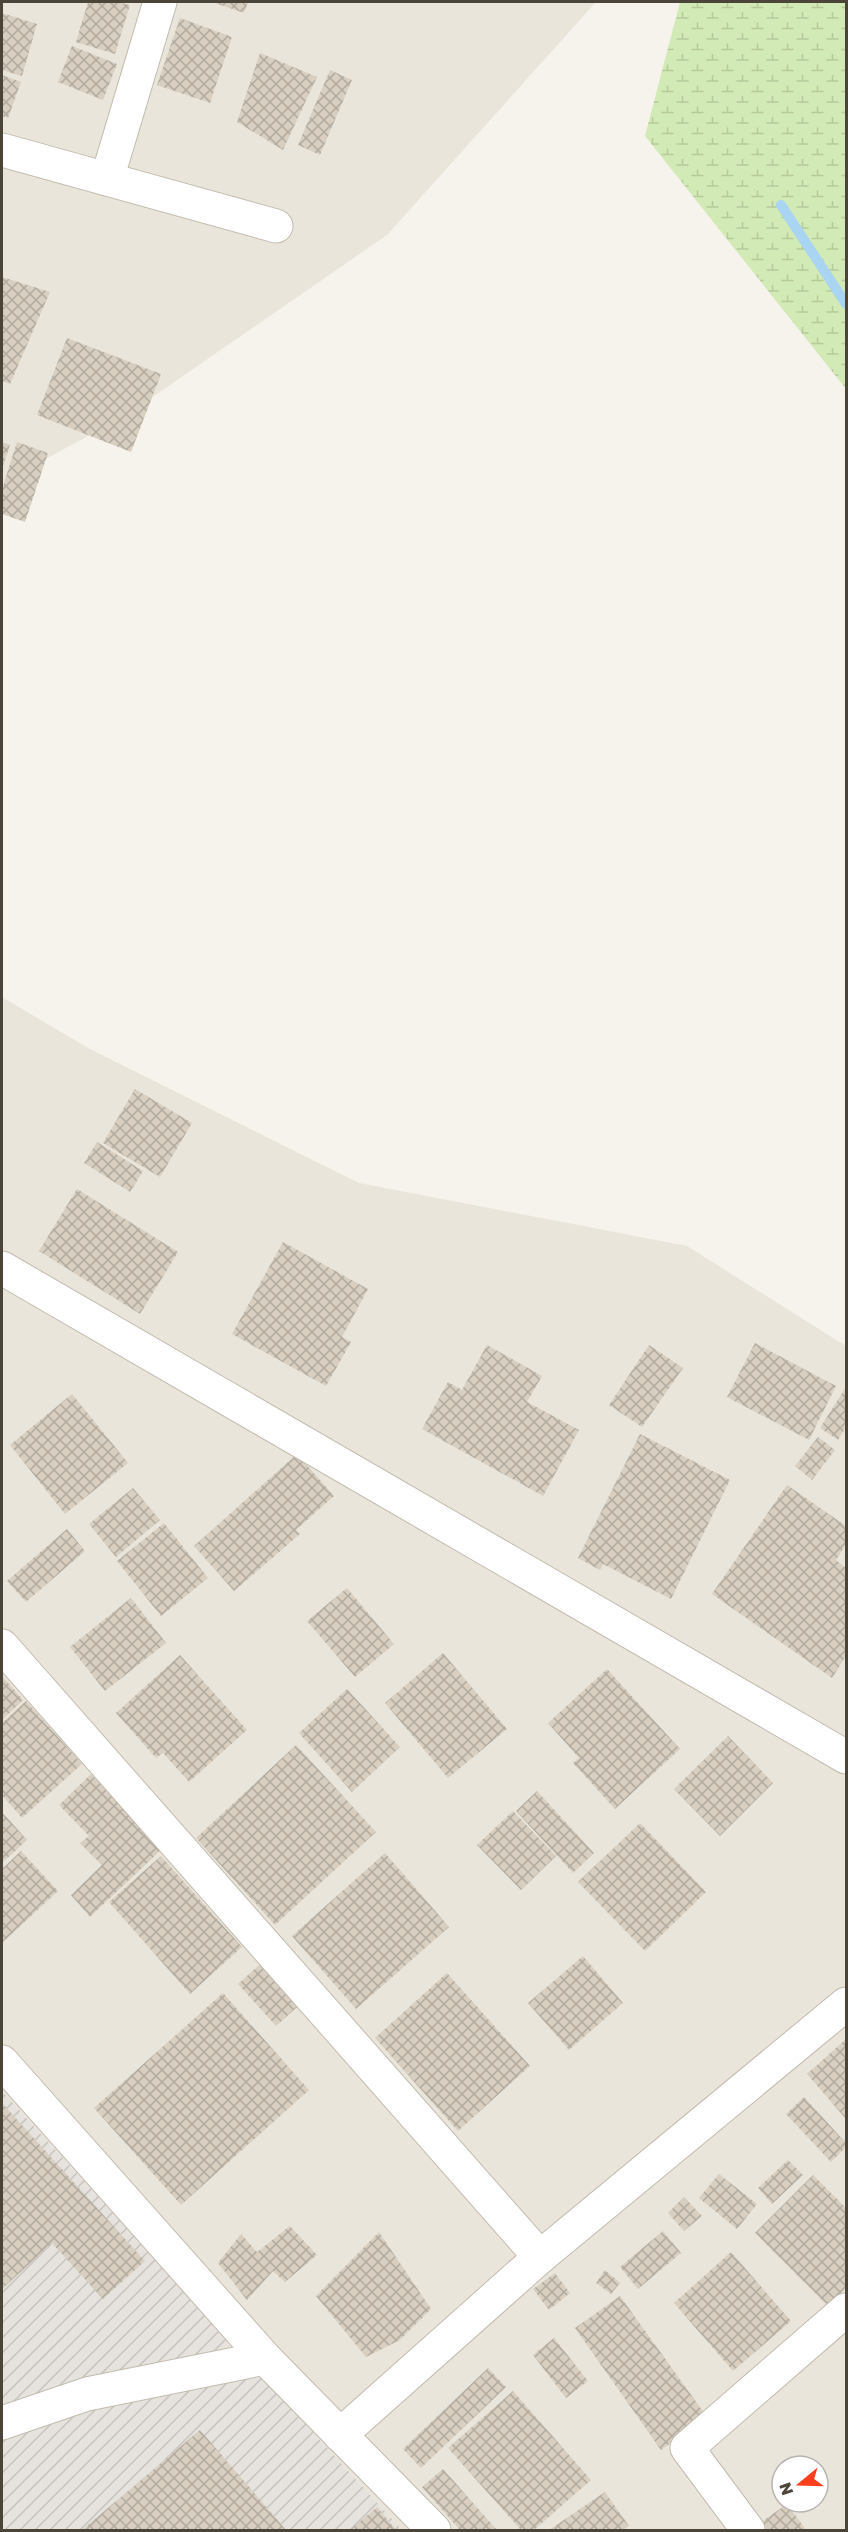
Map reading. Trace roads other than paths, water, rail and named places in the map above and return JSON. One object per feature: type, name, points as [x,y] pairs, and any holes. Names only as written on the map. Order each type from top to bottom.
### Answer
[{"type":"street","points":[[106,179],[160,2]]},
{"type":"street","points":[[2,150],[276,226]]},
{"type":"street","points":[[2,1268],[846,1757]]},
{"type":"street","points":[[2,1646],[540,2257]]},
{"type":"street","points":[[340,2435],[540,2257],[846,2004]]},
{"type":"street","points":[[2,2062],[265,2358],[434,2530]]},
{"type":"street","points":[[748,2530],[687,2448],[846,2310]]},
{"type":"street","points":[[2,2423],[87,2394],[265,2358]]},
{"type":"waterway","points":[[781,205],[846,304]]}]
